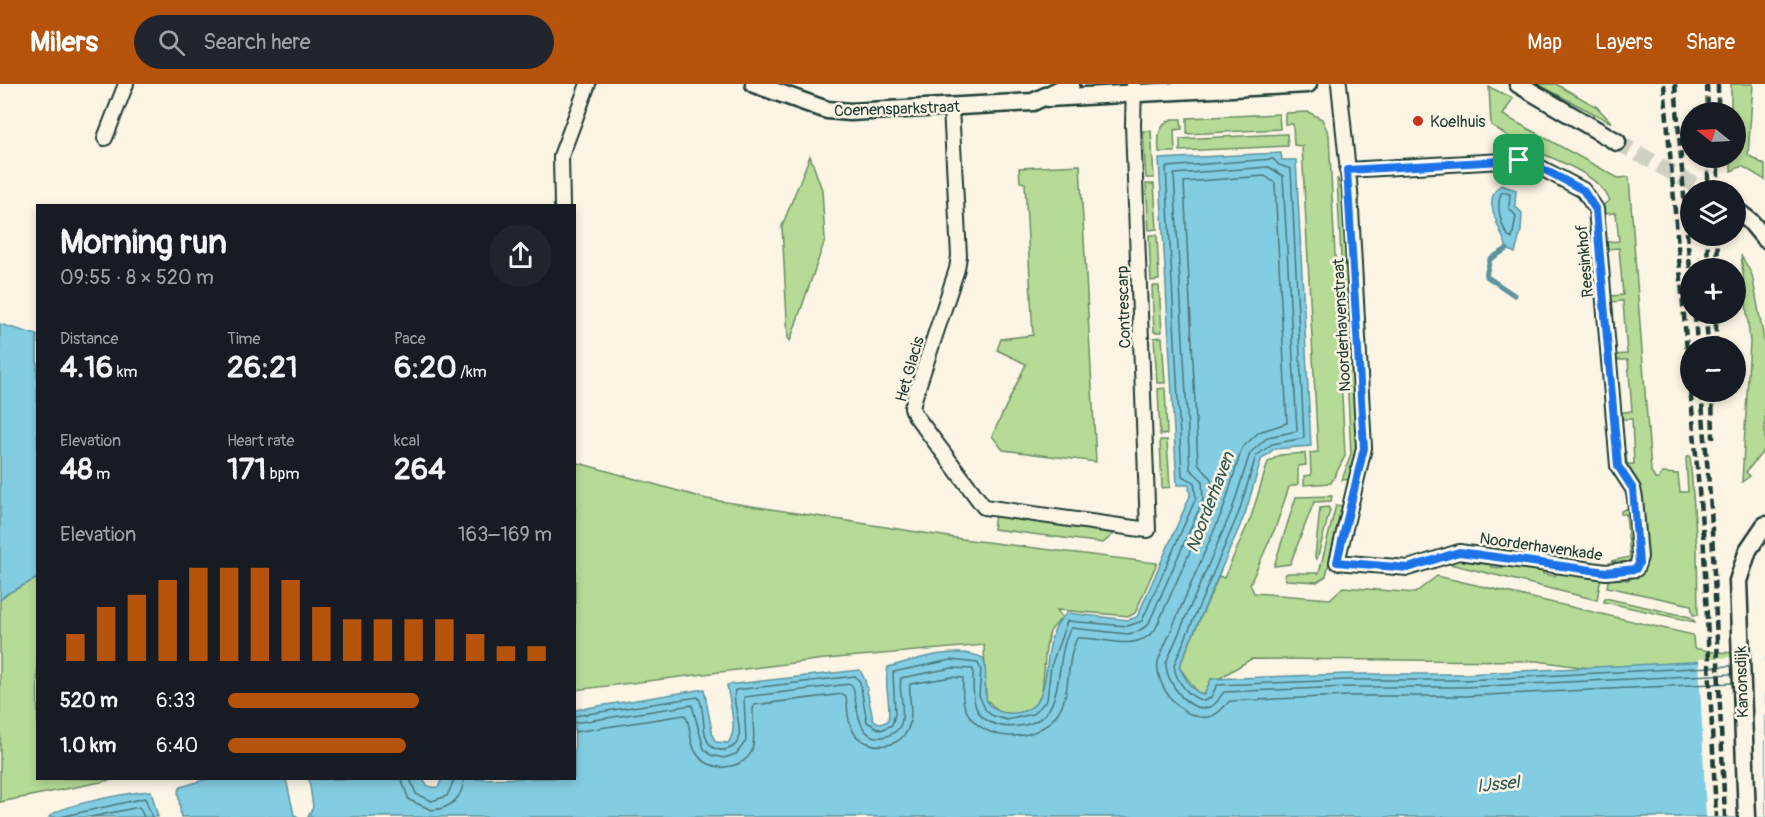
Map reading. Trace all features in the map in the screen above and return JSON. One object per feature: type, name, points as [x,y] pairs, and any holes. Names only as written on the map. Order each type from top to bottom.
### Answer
[{"type":"street","points":[[105,138],[126,84]]},
{"type":"street","points":[[562,204],[561,156],[588,84]]},
{"type":"street","name":"Coenensparkstraat","points":[[754,84],[827,111],[861,112],[1033,102],[1071,84]]},
{"type":"street","name":"Coenensparkstraat","points":[[1044,98],[1133,88],[1308,84]]},
{"type":"street","name":"Noorderhavenstraat","points":[[1337,562],[1364,448],[1347,170],[1339,84]]},
{"type":"street","points":[[1501,84],[1532,94]]},
{"type":"street","points":[[1518,84],[1617,142]]},
{"type":"street","name":"Contrescarp","points":[[1133,88],[1148,530]]},
{"type":"street","name":"Het Glacis","points":[[951,108],[958,262],[915,396],[912,408],[915,415],[984,507],[1148,530]]},
{"type":"street","name":"Reesinkhof","points":[[1347,170],[1519,160],[1537,166],[1583,190],[1590,197],[1596,210],[1618,466],[1633,489],[1635,498]]},
{"type":"street","points":[[1746,218],[1765,239]]},
{"type":"street","name":"Noorderhavenkade","points":[[1337,562],[1408,568],[1459,552],[1606,572],[1627,572],[1636,569],[1639,563],[1635,498]]},
{"type":"street","name":"Kanonsdijk","points":[[1747,817],[1738,581],[1748,550],[1765,525]]},
{"type":"green space","points":[[1537,84],[1556,84],[1597,107],[1612,123]]},
{"type":"green space","points":[[1731,84],[1753,84],[1748,155],[1765,165],[1765,180],[1745,168],[1746,102],[1731,102]]},
{"type":"green space","points":[[1489,87],[1513,98],[1503,115],[1618,178],[1629,177],[1651,471],[1655,479],[1659,479],[1662,473],[1678,474],[1680,492],[1688,492],[1686,458],[1690,456],[1697,547],[1698,615],[1693,615],[1691,605],[1607,587],[1609,577],[1628,580],[1639,575],[1645,546],[1639,486],[1625,462],[1622,453],[1626,452],[1627,464],[1634,464],[1632,419],[1619,419],[1619,413],[1632,411],[1628,360],[1615,360],[1614,355],[1627,354],[1623,301],[1610,302],[1610,296],[1623,295],[1619,248],[1606,249],[1606,242],[1619,241],[1616,213],[1603,214],[1602,206],[1610,200],[1594,181],[1572,167],[1523,145],[1491,125]]},
{"type":"green space","points":[[1308,112],[1322,119],[1329,135],[1345,456],[1331,483],[1304,485],[1304,476],[1311,475],[1310,453],[1318,452],[1302,146],[1294,145],[1293,124],[1285,124],[1285,113]]},
{"type":"green space","points":[[1279,114],[1280,129],[1187,134],[1187,118]]},
{"type":"green space","points":[[1172,119],[1181,119],[1182,129],[1174,130],[1175,152],[1159,152],[1161,129]]},
{"type":"green space","points":[[1143,131],[1151,131],[1154,178],[1146,178]]},
{"type":"green space","points":[[1287,134],[1288,146],[1180,151],[1180,139]]},
{"type":"green space","points":[[810,156],[822,190],[825,240],[790,341],[782,226]]},
{"type":"green space","points":[[1080,165],[1096,462],[1003,450],[992,436],[1026,364],[997,350],[1001,339],[1033,335],[1025,183],[1020,182],[1019,168]]},
{"type":"green space","points":[[1337,178],[1345,193],[1358,451],[1351,479],[1342,480],[1351,454]]},
{"type":"green space","points":[[1146,184],[1154,184],[1157,229],[1149,230]]},
{"type":"green space","points":[[1149,235],[1157,235],[1159,280],[1151,281]]},
{"type":"green space","points":[[1746,264],[1752,275],[1765,345],[1765,449],[1746,472],[1750,476],[1742,482],[1750,342],[1746,303]]},
{"type":"green space","points":[[1152,286],[1159,286],[1162,332],[1154,332]]},
{"type":"green space","points":[[1162,337],[1165,383],[1157,383],[1154,338]]},
{"type":"green space","points":[[1165,388],[1167,434],[1160,435],[1158,389]]},
{"type":"green space","points":[[1160,440],[1167,440],[1170,487],[1162,488]]},
{"type":"green space","points":[[1305,453],[1306,465],[1298,466],[1298,484],[1289,487],[1276,526],[1250,584],[1254,593],[1330,599],[1343,587],[1415,593],[1437,576],[1693,635],[1694,648],[1713,652],[1741,653],[1742,662],[1589,668],[1537,661],[1251,659],[1220,678],[1211,679],[1206,694],[1198,693],[1179,667],[1219,576],[1224,578],[1251,517],[1268,462],[1280,455]]},
{"type":"green space","points":[[576,462],[707,499],[962,539],[1157,563],[1135,613],[1130,616],[1057,610],[1062,617],[1051,630],[1046,645],[1042,689],[1038,701],[1031,710],[1018,714],[999,712],[986,699],[984,645],[825,659],[576,690]]},
{"type":"green space","points":[[1332,496],[1331,501],[1314,502],[1290,564],[1274,566],[1296,497]]},
{"type":"green space","points":[[1336,505],[1342,506],[1326,576],[1317,582],[1286,580],[1284,575],[1288,573],[1319,573]]},
{"type":"green space","points":[[1328,507],[1330,510],[1317,559],[1315,557],[1320,508]]},
{"type":"green space","points":[[1628,508],[1634,562],[1629,565],[1611,561],[1630,557],[1626,514],[1621,514],[1621,511]]},
{"type":"green space","points":[[995,515],[1115,533],[1103,543],[993,529]]},
{"type":"green space","points":[[1457,558],[1491,562],[1491,567],[1502,568],[1503,564],[1544,569],[1543,574],[1555,576],[1556,571],[1601,577],[1597,600],[1446,563]]},
{"type":"green space","points":[[36,579],[36,780],[111,780],[0,802],[0,600],[6,594]]},
{"type":"green space","points":[[1605,598],[1690,617],[1695,622],[1604,602]]},
{"type":"water","points":[[1281,153],[1282,160],[1296,160],[1311,446],[1274,449],[1261,460],[1245,514],[1179,667],[1189,684],[1204,695],[1211,679],[1348,674],[1465,674],[1765,658],[1765,817],[308,817],[313,807],[309,780],[424,780],[429,786],[438,787],[442,780],[576,780],[576,710],[704,689],[713,737],[716,742],[728,743],[733,731],[733,723],[727,685],[860,670],[865,680],[873,720],[881,724],[888,721],[889,714],[886,680],[888,667],[936,655],[961,653],[983,658],[986,670],[985,694],[989,705],[997,711],[1007,713],[1030,708],[1039,699],[1044,686],[1051,639],[1057,625],[1067,613],[1128,620],[1137,617],[1190,496],[1189,485],[1177,485],[1159,159]]},
{"type":"water","points":[[1501,185],[1516,190],[1515,206],[1522,213],[1521,231],[1515,253],[1507,249],[1492,207],[1495,191]]},
{"type":"water","points":[[0,324],[36,335],[36,579],[6,594],[0,600]]},
{"type":"water","points":[[204,780],[286,780],[294,815],[299,817],[181,817],[178,791],[181,787]]},
{"type":"water","points":[[151,791],[158,817],[49,817],[55,812],[80,804]]},
{"type":"pier","points":[[1765,655],[1765,817],[1706,817],[1699,659]]},
{"type":"waterway","points":[[1507,249],[1490,259],[1486,276],[1514,295]]},
{"type":"tunnel","points":[[1617,142],[1686,180]]},
{"type":"railway","points":[[1664,84],[1703,536]]},
{"type":"railway","points":[[1675,84],[1689,258]]},
{"type":"railway","points":[[1707,84],[1708,102]]},
{"type":"railway","points":[[1718,84],[1718,102]]},
{"type":"railway","points":[[1708,168],[1708,180]]},
{"type":"railway","points":[[1718,168],[1718,180]]},
{"type":"railway","points":[[1707,258],[1708,246]]},
{"type":"railway","points":[[1717,258],[1718,246]]},
{"type":"railway","points":[[1696,324],[1696,336]]},
{"type":"railway","points":[[1707,324],[1707,336]]},
{"type":"railway","points":[[1716,324],[1716,336]]},
{"type":"railway","points":[[1702,402],[1711,508],[1725,817]]},
{"type":"railway","points":[[1712,402],[1713,439]]},
{"type":"railway","points":[[1703,529],[1716,817]]},
{"type":"place","name":"Koelhuis","points":[[1418,121]]},
{"type":"route","points":[[1519,160],[1528,161],[1583,190],[1590,197],[1596,210],[1618,466],[1633,489],[1635,498],[1639,563],[1636,569],[1627,572],[1606,572],[1459,552],[1408,568],[1337,562],[1364,448],[1347,170],[1519,160]]},
{"type":"water label","name":"Noorderhaven","points":[[1210,502]]},
{"type":"water label","name":"IJssel","points":[[1498,784]]}]
